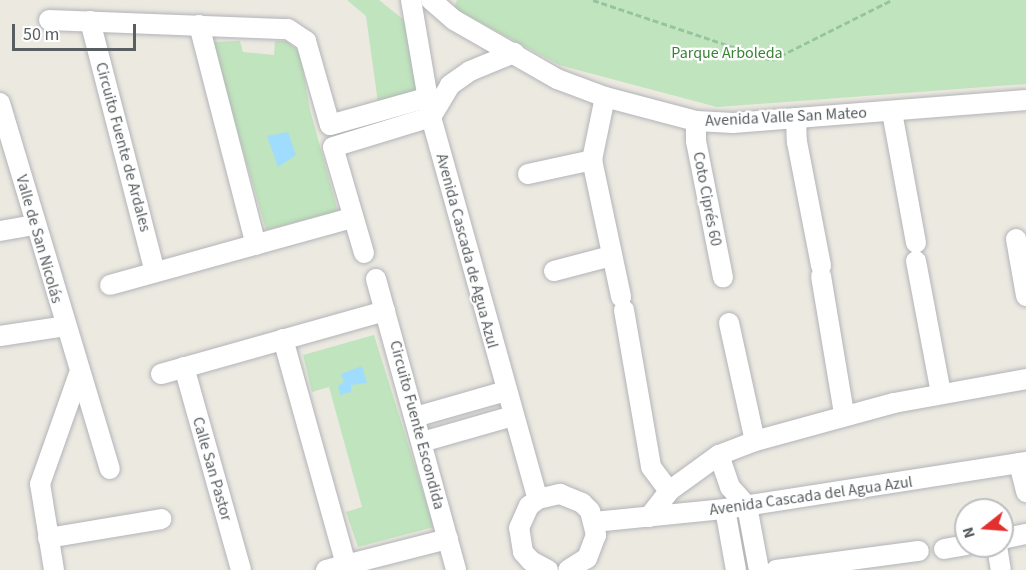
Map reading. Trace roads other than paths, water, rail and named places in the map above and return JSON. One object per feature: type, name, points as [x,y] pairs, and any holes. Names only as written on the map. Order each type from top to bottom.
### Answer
[{"type":"street","name":"Avenida Cascada de Agua Azul","points":[[411,0],[429,108],[506,391],[538,499]]},
{"type":"street","name":"Avenida Valle San Mateo","points":[[431,0],[454,20],[558,79],[605,97],[696,121],[892,112],[1026,100]]},
{"type":"street","points":[[49,20],[284,28],[300,35],[309,48],[330,125],[429,108]]},
{"type":"street","name":"Circuito Fuente de Ardales","points":[[90,21],[155,272]]},
{"type":"street","points":[[199,25],[256,245]]},
{"type":"street","points":[[364,252],[352,218],[333,147],[429,108],[450,85],[470,71],[514,53]]},
{"type":"street","points":[[605,97],[592,160],[622,303],[651,467],[669,491]]},
{"type":"street","name":"Valle de San Nicolás","points":[[0,103],[3,127],[79,374],[88,388],[111,469]]},
{"type":"street","points":[[892,112],[941,393]]},
{"type":"street","points":[[796,118],[797,142],[844,414]]},
{"type":"street","name":"Coto Ciprés 60","points":[[696,121],[696,141],[723,277]]},
{"type":"street","points":[[528,174],[592,160]]},
{"type":"street","points":[[110,285],[352,218]]},
{"type":"street","points":[[0,231],[35,225]]},
{"type":"street","points":[[1016,239],[1026,296]]},
{"type":"street","points":[[554,271],[611,256]]},
{"type":"street","name":"Circuito Fuente Escondida","points":[[376,279],[416,417],[456,570]]},
{"type":"street","points":[[161,374],[385,311]]},
{"type":"street","points":[[729,323],[755,441]]},
{"type":"street","points":[[0,336],[65,326]]},
{"type":"street","points":[[284,339],[346,565]]},
{"type":"street","name":"Calle San Pastor","points":[[184,367],[241,570]]},
{"type":"street","points":[[54,570],[41,476],[79,374]]},
{"type":"street","points":[[649,517],[669,491],[718,455],[755,441],[844,414],[941,393],[1026,379]]},
{"type":"street","points":[[416,417],[506,391]]},
{"type":"street","points":[[422,442],[513,416]]},
{"type":"street","points":[[718,455],[730,487],[747,506],[759,570]]},
{"type":"street","points":[[1023,463],[1026,492]]},
{"type":"street","name":"Avenida Cascada del Agua Azul","points":[[594,522],[747,506],[1023,463]]},
{"type":"street","points":[[548,570],[531,561],[519,540],[522,516],[538,499],[560,494],[572,497],[590,511],[594,522],[594,547],[587,558],[568,570]]},
{"type":"street","points":[[725,509],[736,570]]},
{"type":"street","points":[[48,538],[161,519]]},
{"type":"street","points":[[326,570],[448,539]]},
{"type":"street","points":[[944,549],[954,547]]},
{"type":"street","points":[[787,569],[891,563],[919,550]]},
{"type":"water","points":[[288,132],[296,155],[278,167],[267,136]]},
{"type":"water","points":[[362,366],[367,383],[351,385],[351,392],[340,395],[338,386],[344,382],[341,374]]},
{"type":"park label","name":"Parque Arboleda","points":[[727,53]]}]
